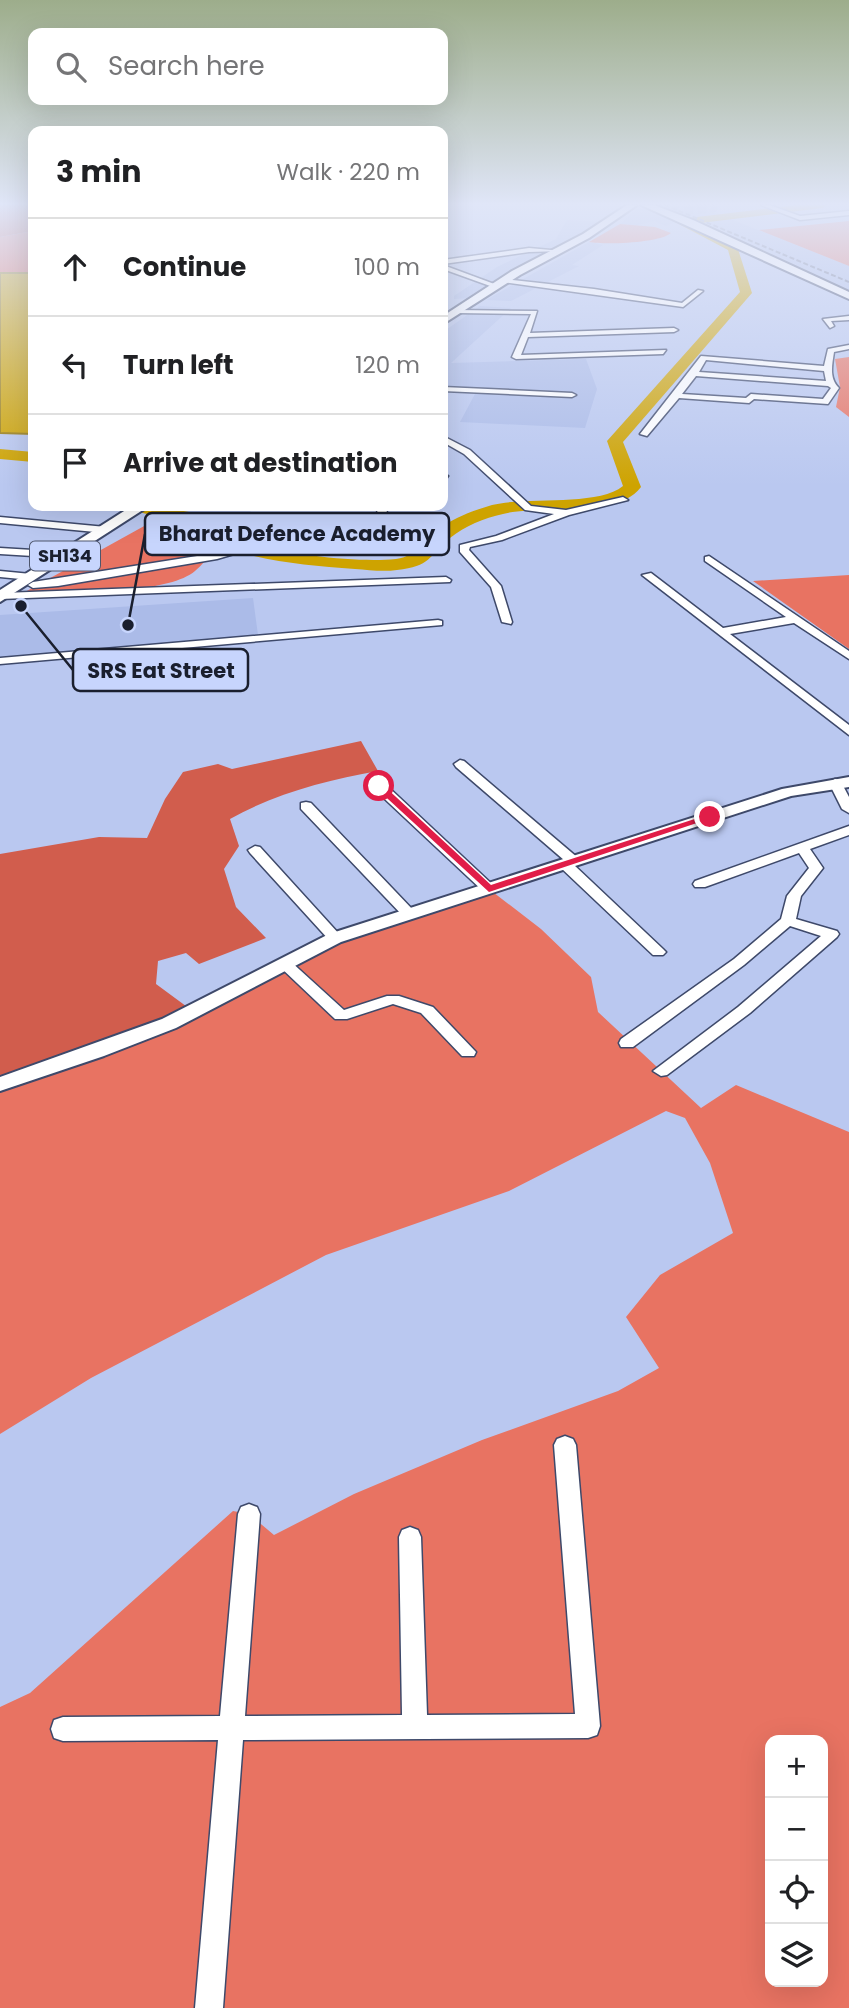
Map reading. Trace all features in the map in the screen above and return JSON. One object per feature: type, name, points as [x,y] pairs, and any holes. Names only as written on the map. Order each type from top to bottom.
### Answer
[{"type":"main road","points":[[448,317],[476,299]]},
{"type":"main road","name":"SH134","points":[[1,597],[132,511]]},
{"type":"street","points":[[643,299],[683,305],[691,299]]},
{"type":"street","points":[[458,310],[535,312],[516,358],[663,352]]},
{"type":"street","points":[[830,326],[827,319],[849,318]]},
{"type":"street","points":[[526,335],[674,330]]},
{"type":"street","points":[[521,345],[534,345]]},
{"type":"street","points":[[830,384],[827,369],[831,351],[849,347]]},
{"type":"street","points":[[644,434],[667,405],[679,396],[704,358],[827,369]]},
{"type":"street","points":[[679,396],[749,401],[751,396],[825,402],[835,388],[830,384],[695,374]]},
{"type":"street","points":[[448,389],[572,395]]},
{"type":"street","points":[[448,442],[467,452],[524,505],[566,513]]},
{"type":"street","points":[[507,622],[496,586],[464,550],[465,545],[499,538],[566,513],[623,500]]},
{"type":"street","points":[[0,574],[25,581],[58,583],[217,556],[276,539],[279,531],[286,528],[383,524],[383,511]]},
{"type":"street","points":[[0,520],[106,530]]},
{"type":"street","points":[[0,551],[66,555]]},
{"type":"street","points":[[709,559],[849,656]]},
{"type":"street","points":[[647,575],[849,731]]},
{"type":"street","points":[[1,597],[446,580]]},
{"type":"street","points":[[721,632],[795,619]]},
{"type":"street","points":[[0,661],[439,623]]},
{"type":"street","points":[[460,764],[569,862],[657,952]]},
{"type":"street","points":[[0,1084],[115,1047],[148,1033],[194,1012],[303,951],[335,938],[569,862],[788,792],[842,783],[849,809]]},
{"type":"street","points":[[379,786],[489,889]]},
{"type":"street","points":[[306,806],[409,914]]},
{"type":"street","points":[[700,884],[849,830]]},
{"type":"street","points":[[628,1042],[739,962],[788,921],[794,897],[816,867],[803,848]]},
{"type":"street","points":[[255,850],[335,938]]},
{"type":"street","points":[[661,1071],[744,1010],[832,934],[788,921]]},
{"type":"street","points":[[284,963],[341,1016],[393,999],[427,1010],[468,1052]]},
{"type":"street","points":[[63,1730],[231,1726],[588,1726],[565,1445]]},
{"type":"street","points":[[209,2008],[249,1514]]},
{"type":"street","points":[[410,1537],[415,1726]]},
{"type":"shaded area","points":[[0,299],[28,299],[28,434],[0,433]]},
{"type":"shaded area","points":[[488,299],[515,299],[511,301],[486,300]]},
{"type":"shaded area","points":[[480,306],[511,308],[451,363],[586,359],[597,389],[585,428],[460,422],[475,394],[448,391],[448,328]]},
{"type":"shaded area","points":[[849,357],[849,417],[836,407],[840,387],[835,359]]},
{"type":"shaded area","points":[[182,511],[251,511],[243,521]]},
{"type":"shaded area","points":[[146,525],[222,526],[209,556],[195,571],[181,579],[139,588],[88,592],[25,592]]},
{"type":"shaded area","points":[[849,575],[849,649],[753,581]]},
{"type":"shaded area","points":[[253,598],[258,635],[0,658],[0,615]]},
{"type":"shaded area","points":[[361,741],[378,771],[301,789],[230,819],[239,846],[224,869],[236,907],[266,938],[199,964],[186,953],[158,961],[156,984],[194,1012],[0,1084],[0,854],[99,837],[147,838],[165,799],[183,772],[218,764],[232,769]]},
{"type":"shaded area","points":[[489,889],[541,929],[591,977],[598,1012],[701,1108],[736,1085],[849,1132],[849,2008],[0,2008],[0,1707],[30,1693],[233,1511],[249,1514],[274,1535],[354,1494],[482,1440],[618,1391],[659,1368],[626,1317],[660,1275],[733,1233],[710,1163],[685,1118],[666,1111],[509,1191],[326,1255],[91,1378],[0,1434],[0,1084],[115,1047],[303,951]]},
{"type":"waterway","points":[[157,511],[217,525],[228,531],[235,545],[265,553],[310,560],[388,565],[418,559],[449,530],[489,512],[514,506],[594,502],[623,495],[632,487],[615,441],[740,299]]},
{"type":"waterway","points":[[0,454],[28,457]]},
{"type":"place","name":"SRS Eat Street","points":[[21,606]]},
{"type":"place","name":"Bharat Defence Academy","points":[[128,625]]},
{"type":"route","points":[[379,786],[489,889],[710,817]]}]
